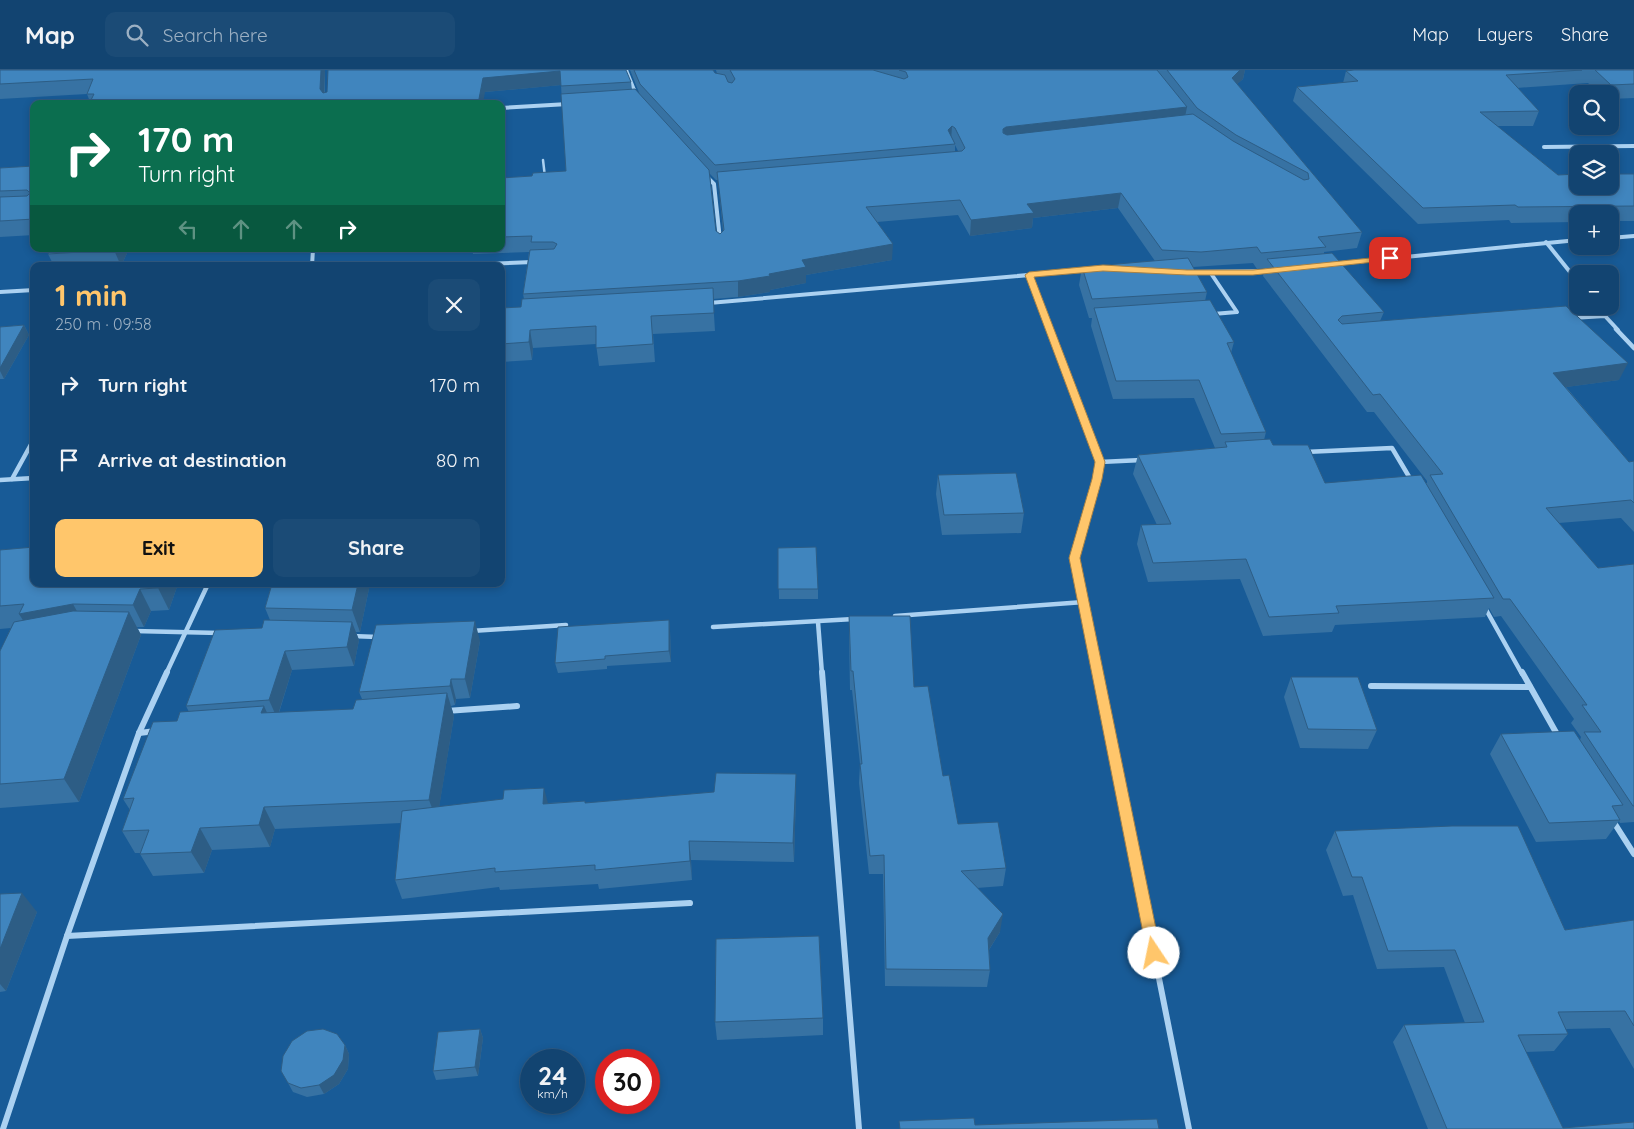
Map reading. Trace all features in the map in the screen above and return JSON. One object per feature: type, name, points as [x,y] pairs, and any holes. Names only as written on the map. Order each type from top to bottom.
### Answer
[{"type":"street","points":[[626,70],[638,100]]},
{"type":"street","points":[[505,108],[570,104]]},
{"type":"street","points":[[1544,147],[1634,146]]},
{"type":"street","points":[[701,170],[714,184],[721,246]]},
{"type":"street","points":[[714,184],[724,183]]},
{"type":"street","points":[[1619,237],[1634,236]]},
{"type":"street","points":[[1331,264],[1569,241]]},
{"type":"street","points":[[1546,242],[1569,271]]},
{"type":"street","points":[[505,263],[536,262]]},
{"type":"street","points":[[703,303],[1094,269]]},
{"type":"street","points":[[1187,272],[1273,271]]},
{"type":"street","points":[[1207,314],[1237,312],[1210,272]]},
{"type":"street","points":[[1029,275],[1100,462],[1075,558],[1189,1129]]},
{"type":"street","points":[[0,292],[30,290]]},
{"type":"street","points":[[1566,318],[1605,316],[1634,348]]},
{"type":"street","points":[[12,479],[30,446]]},
{"type":"street","points":[[1295,452],[1392,448],[1417,489]]},
{"type":"street","points":[[1100,462],[1149,459]]},
{"type":"street","points":[[0,480],[30,478]]},
{"type":"street","points":[[3,1129],[67,936],[139,733],[207,587]]},
{"type":"street","points":[[1480,600],[1564,746]]},
{"type":"street","points":[[887,617],[1084,602]]},
{"type":"street","points":[[713,627],[858,619]]},
{"type":"street","points":[[818,622],[859,1129]]},
{"type":"street","points":[[460,632],[566,625]]},
{"type":"street","points":[[126,631],[224,633]]},
{"type":"street","points":[[343,636],[382,637]]},
{"type":"street","points":[[1371,686],[1530,687]]},
{"type":"street","points":[[437,711],[517,706]]},
{"type":"street","points":[[139,733],[159,731]]},
{"type":"street","points":[[1607,812],[1634,854]]},
{"type":"street","points":[[67,936],[690,903]]},
{"type":"lane","points":[[543,160],[546,182]]},
{"type":"building","points":[[0,70],[321,70],[320,89],[323,93],[327,92],[328,70],[626,70],[631,82],[561,86],[560,71],[483,78],[479,100],[91,100],[94,94],[87,94],[93,79],[0,84]]},
{"type":"building","points":[[634,70],[713,70],[715,73],[725,75],[728,82],[732,83],[735,79],[730,70],[873,70],[904,79],[908,77],[906,72],[899,70],[1157,70],[1187,107],[1006,127],[1003,129],[1003,133],[1007,135],[1193,114],[1233,141],[1304,180],[1309,179],[1308,173],[1236,135],[1197,108],[1167,70],[1240,70],[1232,78],[1362,232],[1318,237],[1326,247],[1261,253],[1257,247],[1201,252],[1162,250],[1121,193],[1027,204],[1034,213],[971,220],[960,200],[866,207],[893,244],[802,260],[806,267],[769,274],[770,276],[738,281],[523,294],[530,250],[554,249],[557,244],[553,242],[531,242],[532,236],[505,237],[505,178],[532,176],[533,173],[566,171],[561,94],[635,89],[709,170],[716,231],[720,234],[724,230],[717,172],[962,151],[965,148],[955,128],[952,126],[948,130],[955,144],[715,165],[640,84]]},
{"type":"building","points":[[1582,70],[1506,75],[1539,111],[1480,112],[1558,175],[1569,174],[1569,195],[1619,195],[1619,174],[1634,174],[1634,206],[1569,205],[1569,207],[1518,207],[1515,205],[1423,208],[1297,87],[1358,81],[1346,71]]},
{"type":"building","points":[[1595,70],[1634,70],[1634,84],[1611,85]]},
{"type":"building","points":[[30,166],[30,193],[27,190],[0,191],[0,168]]},
{"type":"building","points":[[30,193],[30,219],[0,221],[0,197],[27,196]]},
{"type":"building","points":[[49,252],[81,252],[48,254]]},
{"type":"building","points":[[1332,253],[1384,312],[1342,316],[1338,320],[1342,324],[1566,306],[1569,309],[1569,315],[1576,315],[1628,363],[1553,373],[1629,462],[1634,461],[1634,503],[1631,500],[1546,508],[1598,568],[1634,564],[1634,806],[1584,732],[1601,732],[1582,705],[1587,705],[1510,599],[1503,599],[1430,475],[1443,474],[1380,394],[1373,395],[1267,259]]},
{"type":"building","points":[[1188,258],[1207,292],[1092,299],[1082,267]]},
{"type":"building","points":[[713,288],[714,313],[651,316],[653,344],[596,348],[596,326],[530,330],[529,342],[505,344],[505,308],[521,307],[522,299]]},
{"type":"building","points":[[1210,300],[1234,342],[1227,343],[1266,432],[1221,434],[1199,380],[1116,381],[1094,308]]},
{"type":"building","points":[[24,325],[0,368],[0,327]]},
{"type":"building","points":[[1270,439],[1273,445],[1308,445],[1325,483],[1421,475],[1494,598],[1336,606],[1339,613],[1269,617],[1246,559],[1153,563],[1141,525],[1171,524],[1138,455],[1227,447],[1225,442]]},
{"type":"building","points":[[1016,473],[1024,513],[944,515],[938,475]]},
{"type":"building","points":[[30,547],[30,587],[158,587],[140,589],[133,605],[73,604],[19,614],[24,604],[0,606],[0,550]]},
{"type":"building","points":[[816,547],[818,589],[778,589],[778,548]]},
{"type":"building","points":[[271,587],[357,587],[352,610],[265,608]]},
{"type":"building","points":[[73,611],[129,612],[64,779],[0,784],[0,651],[14,622]]},
{"type":"building","points":[[849,616],[910,616],[914,687],[928,686],[943,776],[949,775],[958,824],[998,822],[1006,868],[961,871],[1003,914],[988,938],[990,970],[886,969],[884,855],[870,856],[860,764],[862,764],[853,671],[851,671]]},
{"type":"building","points":[[264,620],[352,622],[347,647],[285,651],[269,700],[186,706],[215,630],[262,628]]},
{"type":"building","points":[[669,620],[669,651],[605,656],[605,659],[555,663],[558,627]]},
{"type":"building","points":[[475,621],[465,679],[451,679],[450,686],[359,692],[376,625]]},
{"type":"building","points":[[1291,677],[1358,677],[1377,730],[1308,729]]},
{"type":"building","points":[[447,693],[429,800],[264,807],[259,825],[200,828],[191,852],[140,854],[149,830],[122,831],[134,798],[123,799],[153,722],[177,721],[180,712],[264,706],[261,713],[353,709],[356,700]]},
{"type":"building","points":[[1574,731],[1623,805],[1612,806],[1620,820],[1549,823],[1501,734]]},
{"type":"building","points":[[716,773],[796,774],[793,843],[689,841],[690,861],[595,870],[595,865],[495,872],[495,868],[395,880],[402,811],[503,799],[504,790],[544,788],[543,804],[585,801],[585,803],[714,792]]},
{"type":"building","points":[[1452,826],[1518,826],[1565,930],[1634,920],[1634,1026],[1625,1011],[1558,1012],[1568,1034],[1518,1035],[1563,1128],[1634,1122],[1634,1129],[1447,1129],[1404,1025],[1484,1022],[1455,950],[1388,951],[1362,877],[1352,877],[1335,831]]},
{"type":"building","points":[[22,893],[0,949],[0,894]]},
{"type":"building","points":[[819,936],[823,1018],[715,1022],[716,939]]},
{"type":"building","points":[[323,1029],[337,1034],[345,1045],[343,1060],[334,1075],[319,1085],[301,1088],[288,1083],[281,1071],[283,1056],[292,1041],[307,1031]]},
{"type":"building","points":[[480,1029],[475,1067],[433,1071],[438,1032]]},
{"type":"building","points":[[974,1118],[975,1125],[1157,1119],[1159,1129],[900,1129],[899,1121]]},
{"type":"route","points":[[1154,953],[1075,558],[1100,462],[1029,275],[1103,268],[1253,273],[1390,258]]}]
